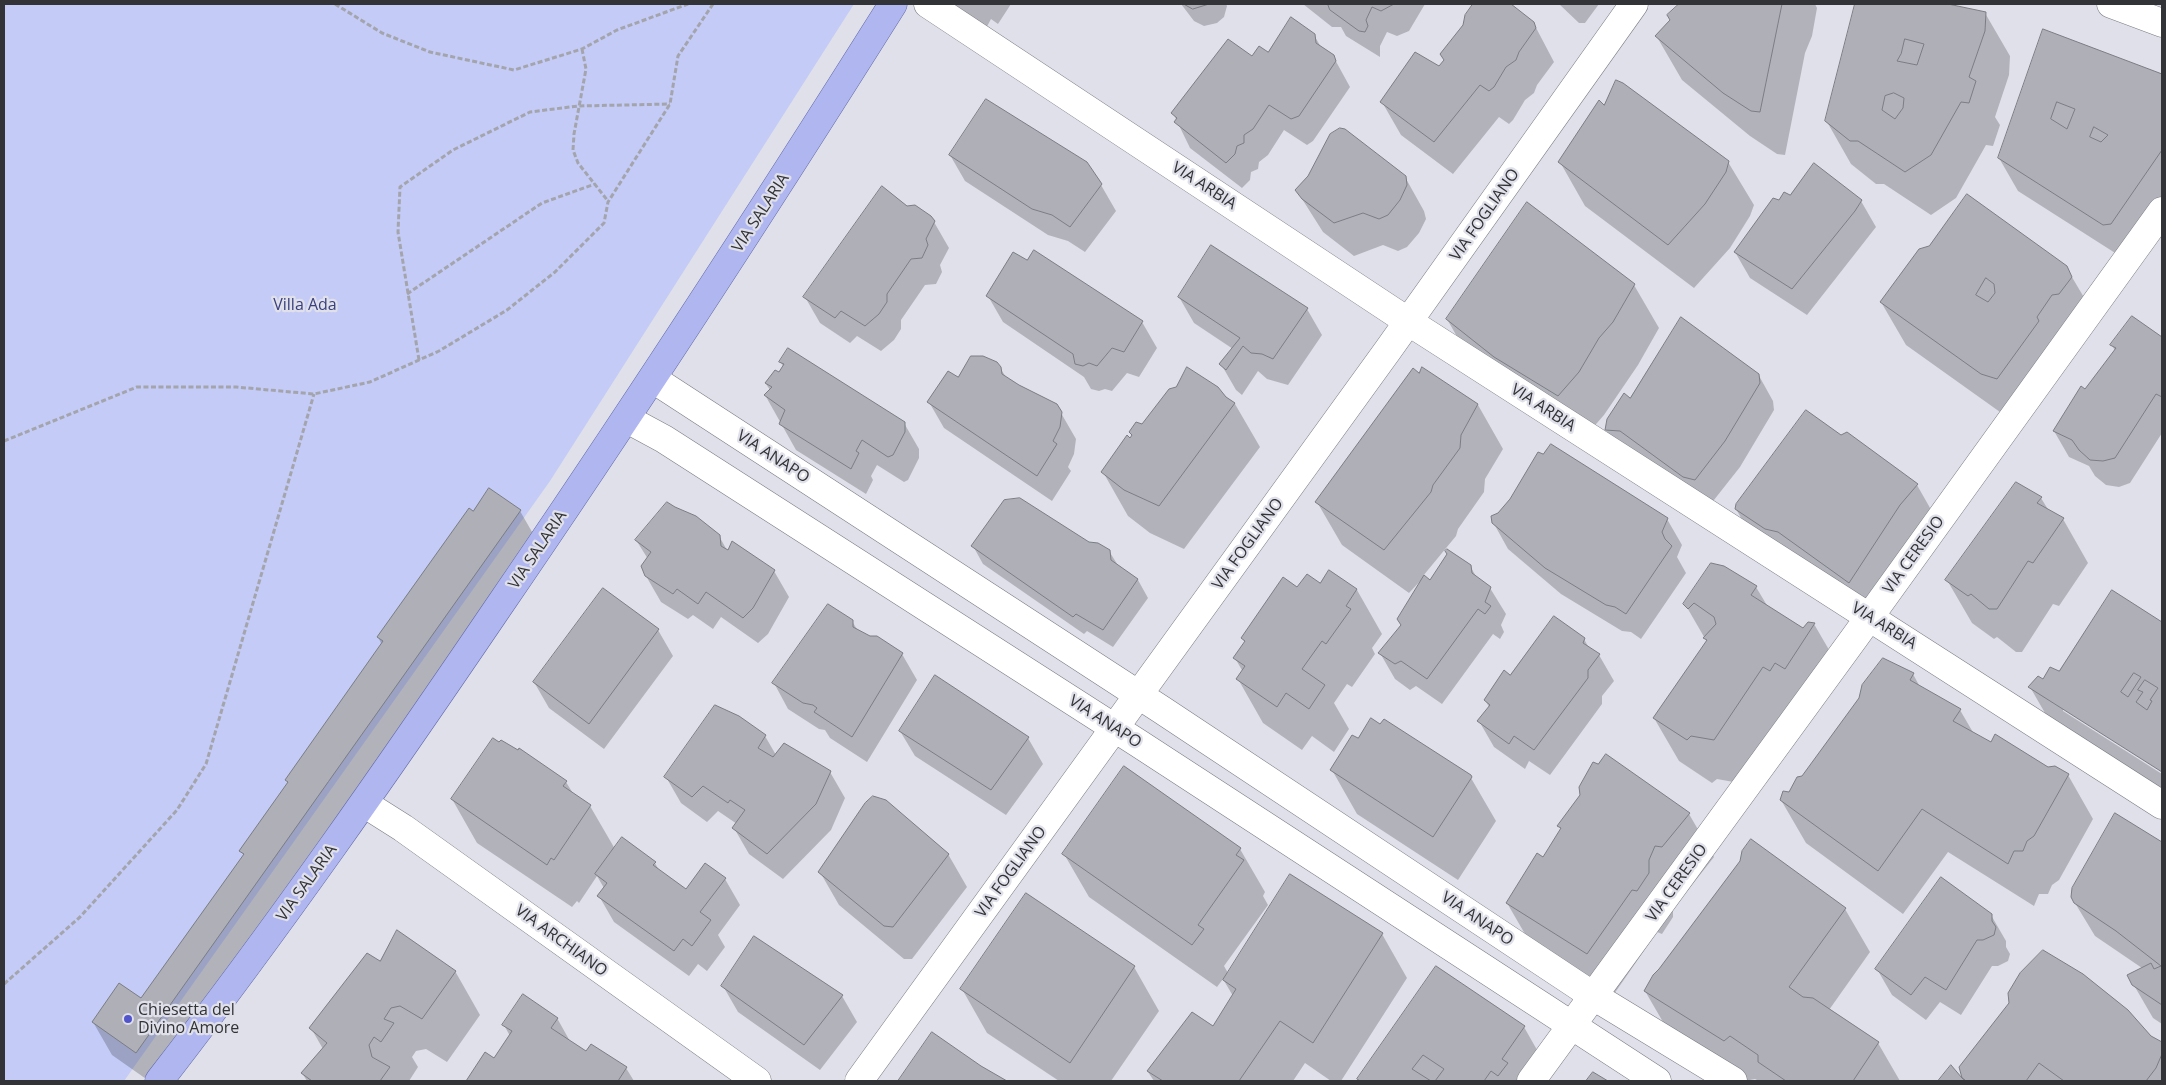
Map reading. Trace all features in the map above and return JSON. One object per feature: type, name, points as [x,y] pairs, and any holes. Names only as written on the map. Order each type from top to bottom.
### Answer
[{"type":"main road","name":"VIA SALARIA","points":[[160,1081],[365,804],[627,419],[762,212],[893,4]]},
{"type":"street","name":"VIA ARBIA","points":[[928,4],[1409,322],[2162,805]]},
{"type":"street","name":"VIA FOGLIANO","points":[[859,1081],[1409,322],[1634,4]]},
{"type":"street","points":[[2111,4],[2162,23]]},
{"type":"street","name":"VIA CERESIO","points":[[1595,997],[2162,211]]},
{"type":"street","name":"VIA ANAPO","points":[[653,378],[1139,695],[1595,997],[1733,1081]]},
{"type":"street","name":"VIA ANAPO","points":[[627,419],[664,438],[1657,1081]]},
{"type":"street","points":[[869,570],[894,535]]},
{"type":"street","name":"VIA ARCHIANO","points":[[365,804],[403,828],[757,1081]]},
{"type":"street","points":[[1339,874],[1360,841]]},
{"type":"street","points":[[1532,1081],[1571,1026],[1595,997]]},
{"type":"path","points":[[335,4],[382,33],[430,52],[514,70],[582,49],[617,30],[688,4]]},
{"type":"path","points":[[4,441],[137,387],[236,387],[314,394],[370,382],[439,351],[507,310],[555,272],[604,223],[608,202],[670,104],[678,56],[713,4]]},
{"type":"path","points":[[582,49],[586,68],[578,106],[573,150],[578,163],[608,202]]},
{"type":"path","points":[[419,360],[398,232],[400,187],[453,150],[530,112],[578,106],[670,104]]},
{"type":"path","points":[[407,294],[542,203],[595,184]]},
{"type":"path","points":[[4,984],[80,917],[177,810],[206,764],[314,394]]},
{"type":"green space","name":"Villa Ada","points":[[4,4],[854,4],[550,481],[124,1081],[4,1081]]},
{"type":"building","points":[[1184,4],[1209,4],[1193,9]]},
{"type":"building","points":[[1328,4],[1394,4],[1381,11],[1372,7],[1366,20],[1368,26],[1365,32],[1359,31],[1330,10]]},
{"type":"building","points":[[1473,4],[1511,4],[1534,22],[1536,28],[1519,52],[1516,60],[1506,67],[1494,87],[1489,91],[1480,85],[1434,142],[1380,102],[1415,52],[1439,66],[1444,60],[1440,54],[1463,25],[1465,15]]},
{"type":"building","points":[[1679,4],[1782,4],[1760,112],[1751,111],[1723,93],[1655,36],[1670,20],[1667,15]]},
{"type":"building","points":[[1855,4],[1948,4],[1986,12],[1985,31],[1969,77],[1976,81],[1969,103],[1961,102],[1931,155],[1905,172],[1858,141],[1850,141],[1825,121]],"holes":[[[1905,39],[1924,44],[1917,65],[1897,61]],[[1894,93],[1904,98],[1903,108],[1895,119],[1882,110],[1885,96]]]},
{"type":"building","points":[[1291,17],[1315,34],[1316,43],[1334,55],[1336,61],[1299,116],[1291,119],[1269,105],[1253,129],[1244,135],[1244,143],[1237,146],[1235,154],[1226,163],[1174,122],[1177,118],[1171,113],[1228,39],[1252,56],[1259,46],[1268,52]]},
{"type":"building","points":[[2043,29],[2162,74],[2162,150],[2111,224],[2103,225],[1998,158]],"holes":[[[2057,102],[2075,109],[2067,129],[2051,119]],[[2094,127],[2108,135],[2101,142],[2090,137]]]},
{"type":"building","points":[[1616,80],[1623,83],[1729,161],[1726,172],[1705,204],[1668,245],[1558,162],[1599,100],[1604,105]]},
{"type":"building","points":[[986,99],[1087,162],[1102,184],[1070,227],[1052,215],[1032,209],[949,155]]},
{"type":"building","points":[[1340,128],[1345,129],[1406,176],[1407,185],[1400,200],[1388,215],[1379,219],[1363,213],[1334,223],[1302,199],[1295,190],[1308,176],[1330,134]]},
{"type":"building","points":[[1814,163],[1862,200],[1792,289],[1734,252],[1773,198],[1779,200],[1784,192],[1790,195]]},
{"type":"building","points":[[882,186],[907,206],[915,205],[935,221],[926,239],[928,245],[922,258],[911,259],[887,294],[887,302],[879,314],[865,326],[841,311],[835,318],[803,297]]},
{"type":"building","points":[[1967,194],[2067,266],[2072,277],[2059,294],[2052,295],[2037,317],[2039,321],[1997,379],[1981,374],[1880,302],[1919,249],[1929,246]],"holes":[[[1986,278],[1994,284],[1995,293],[1988,302],[1976,295]]]},
{"type":"building","points":[[1527,202],[1635,284],[1613,322],[1599,338],[1579,372],[1558,396],[1494,357],[1446,319]]},
{"type":"building","points":[[1211,245],[1308,308],[1273,359],[1262,354],[1251,353],[1243,346],[1226,370],[1219,364],[1240,338],[1178,297]]},
{"type":"building","points":[[1034,250],[1143,321],[1124,352],[1112,348],[1097,366],[1089,363],[1083,366],[1075,364],[1073,354],[986,296],[1013,252],[1027,260]]},
{"type":"building","points":[[2132,316],[2162,337],[2162,397],[2156,394],[2115,458],[2103,461],[2090,460],[2072,440],[2053,431],[2081,386],[2085,389],[2116,348],[2110,345]]},
{"type":"building","points":[[1681,317],[1759,374],[1760,383],[1725,441],[1695,480],[1683,477],[1620,431],[1605,430],[1607,419],[1624,393],[1630,398]]},
{"type":"building","points":[[788,348],[905,422],[905,432],[893,455],[888,457],[862,440],[856,451],[859,453],[851,469],[779,424],[785,410],[764,395],[772,387],[765,383],[775,370],[779,372],[784,364],[779,362]]},
{"type":"building","points":[[971,356],[983,356],[997,362],[1001,367],[1002,374],[1019,385],[1057,404],[1062,412],[1060,427],[1053,441],[1057,444],[1037,476],[927,402],[948,371],[958,377]]},
{"type":"building","points":[[1187,367],[1218,387],[1226,397],[1235,403],[1159,506],[1124,490],[1101,472],[1127,435],[1130,438],[1132,435],[1129,432],[1136,422],[1142,424],[1169,389],[1176,387]]},
{"type":"building","points":[[1422,367],[1478,404],[1461,435],[1460,448],[1433,485],[1431,492],[1384,550],[1315,502],[1413,368],[1419,373]]},
{"type":"building","points":[[1806,410],[1841,435],[1847,432],[1918,484],[1900,505],[1849,583],[1778,532],[1765,529],[1735,509],[1736,504]]},
{"type":"building","points":[[1551,444],[1668,518],[1662,532],[1665,539],[1672,546],[1626,614],[1615,607],[1606,605],[1545,568],[1492,523],[1491,516],[1498,513],[1510,499],[1538,452],[1543,454]]},
{"type":"building","points":[[2016,482],[2042,497],[2037,503],[2064,518],[2033,563],[2028,561],[1997,609],[1989,609],[1971,594],[1968,596],[1945,580]]},
{"type":"building","points":[[489,488],[521,510],[136,1053],[92,1022],[119,983],[141,998],[244,854],[239,851],[288,782],[285,780],[383,641],[377,637],[469,508],[473,511]]},
{"type":"building","points":[[1020,498],[1089,542],[1098,543],[1110,550],[1111,560],[1138,579],[1103,630],[1076,614],[1073,617],[971,546],[1004,500]]},
{"type":"building","points":[[667,502],[696,516],[720,535],[721,546],[728,550],[732,541],[775,570],[753,608],[743,618],[706,592],[698,604],[677,589],[673,594],[645,576],[641,566],[651,552],[635,540]]},
{"type":"building","points":[[1447,549],[1471,565],[1472,573],[1491,587],[1485,602],[1491,606],[1485,614],[1478,609],[1427,679],[1401,661],[1395,664],[1378,653],[1401,625],[1397,619],[1424,575],[1430,580],[1447,554],[1445,551]]},
{"type":"building","points":[[1711,563],[1724,566],[1757,586],[1751,595],[1803,628],[1808,622],[1815,623],[1785,669],[1775,663],[1770,671],[1763,667],[1714,740],[1691,736],[1687,740],[1653,718],[1707,640],[1703,638],[1716,624],[1714,617],[1694,603],[1688,609],[1683,604]]},
{"type":"building","points":[[1329,570],[1357,589],[1346,606],[1351,609],[1326,644],[1322,641],[1302,669],[1325,685],[1309,709],[1286,693],[1277,707],[1236,679],[1245,666],[1233,658],[1245,641],[1241,638],[1283,577],[1297,587],[1307,574],[1320,583]]},
{"type":"building","points":[[603,588],[659,629],[589,724],[533,682]]},
{"type":"building","points":[[2112,590],[2162,622],[2162,772],[2028,687],[2038,676],[2043,679],[2050,667],[2059,671]],"holes":[[[2134,673],[2141,677],[2128,697],[2121,692]],[[2145,680],[2158,688],[2150,700],[2152,701],[2147,710],[2136,702],[2143,692],[2138,690]]]},
{"type":"building","points":[[828,604],[853,620],[853,627],[870,636],[877,636],[903,653],[852,737],[814,712],[817,708],[813,705],[803,703],[772,683]]},
{"type":"building","points":[[1554,616],[1585,638],[1583,643],[1600,654],[1588,670],[1588,678],[1534,750],[1514,736],[1509,744],[1477,721],[1490,705],[1484,700],[1504,670],[1510,675]]},
{"type":"building","points":[[1883,658],[1914,673],[1910,680],[1961,709],[1953,721],[1991,742],[1995,734],[2048,767],[2055,766],[2069,774],[2034,836],[2027,841],[2023,851],[2014,851],[2008,864],[1922,809],[1878,871],[1780,800],[1783,791],[1789,792],[1797,777],[1802,776],[1859,698],[1862,685]]},
{"type":"building","points":[[935,675],[1029,737],[991,790],[899,731]]},
{"type":"building","points":[[715,705],[739,716],[766,735],[758,748],[773,757],[784,743],[831,771],[816,804],[767,854],[732,828],[745,810],[730,800],[728,803],[703,786],[692,797],[664,777]]},
{"type":"building","points":[[1371,718],[1380,724],[1384,719],[1471,775],[1472,777],[1433,837],[1330,770],[1352,735],[1358,738]]},
{"type":"building","points":[[493,738],[499,742],[501,740],[518,750],[519,748],[567,781],[563,786],[591,805],[554,860],[551,858],[547,865],[451,799]]},
{"type":"building","points":[[1606,754],[1690,813],[1662,847],[1655,846],[1649,860],[1649,873],[1637,891],[1632,890],[1587,954],[1506,903],[1537,853],[1543,857],[1561,828],[1557,826],[1580,795],[1579,787],[1593,762],[1598,764]]},
{"type":"building","points":[[1124,766],[1241,848],[1236,855],[1244,860],[1198,925],[1204,929],[1192,945],[1062,854]]},
{"type":"building","points":[[873,796],[886,800],[949,854],[893,927],[884,926],[818,872],[865,803]]},
{"type":"building","points":[[2115,813],[2162,842],[2162,1005],[2132,985],[2127,975],[2151,963],[2154,969],[2161,966],[2116,931],[2074,903],[2071,897],[2072,888]]},
{"type":"building","points":[[622,837],[656,862],[653,865],[686,889],[705,863],[726,878],[700,912],[711,920],[692,946],[683,939],[674,951],[597,896],[607,883],[595,874]]},
{"type":"building","points":[[1751,839],[1846,908],[1789,987],[1803,997],[1813,998],[1879,1042],[1853,1081],[1786,1081],[1758,1062],[1758,1055],[1730,1036],[1724,1041],[1644,991],[1653,975],[1740,861],[1742,851]]},
{"type":"building","points":[[1290,874],[1383,933],[1313,1043],[1280,1021],[1239,1081],[1163,1081],[1147,1071],[1192,1012],[1213,1026],[1236,989],[1223,980]]},
{"type":"building","points":[[1941,877],[1992,914],[1992,921],[1996,927],[1994,935],[1983,940],[1977,940],[1946,990],[1925,977],[1911,995],[1875,969]]},
{"type":"building","points":[[1026,893],[1135,966],[1070,1063],[960,989]]},
{"type":"building","points":[[397,930],[456,971],[422,1019],[400,1006],[391,1008],[384,1019],[394,1023],[381,1042],[374,1037],[369,1045],[372,1057],[390,1067],[380,1081],[312,1081],[301,1073],[327,1043],[309,1028],[367,953],[380,961]]},
{"type":"building","points":[[754,936],[843,995],[804,1045],[721,986]]},
{"type":"building","points":[[2043,950],[2083,974],[2128,1010],[2151,1036],[2162,1042],[2162,1054],[2156,1068],[2146,1081],[2064,1081],[2039,1063],[2026,1081],[1966,1081],[1962,1078],[1959,1067],[2009,1003],[2008,993],[2020,973]]},
{"type":"building","points":[[1436,966],[1525,1026],[1502,1059],[1508,1063],[1498,1076],[1491,1071],[1484,1081],[1435,1081],[1444,1069],[1423,1055],[1412,1069],[1431,1081],[1360,1081],[1357,1079]]},
{"type":"building","points":[[523,994],[558,1018],[551,1028],[586,1051],[591,1044],[627,1067],[618,1081],[466,1081],[485,1052],[494,1058],[512,1031],[502,1025]]},
{"type":"building","points":[[932,1032],[981,1066],[1007,1081],[898,1081]]},
{"type":"building","points":[[1951,1065],[1962,1078],[1966,1081],[1938,1081]]},
{"type":"building","points":[[1593,1072],[1608,1081],[1586,1081]]},
{"type":"place","name":"Chiesetta del Divino Amore","points":[[128,1019]]}]
